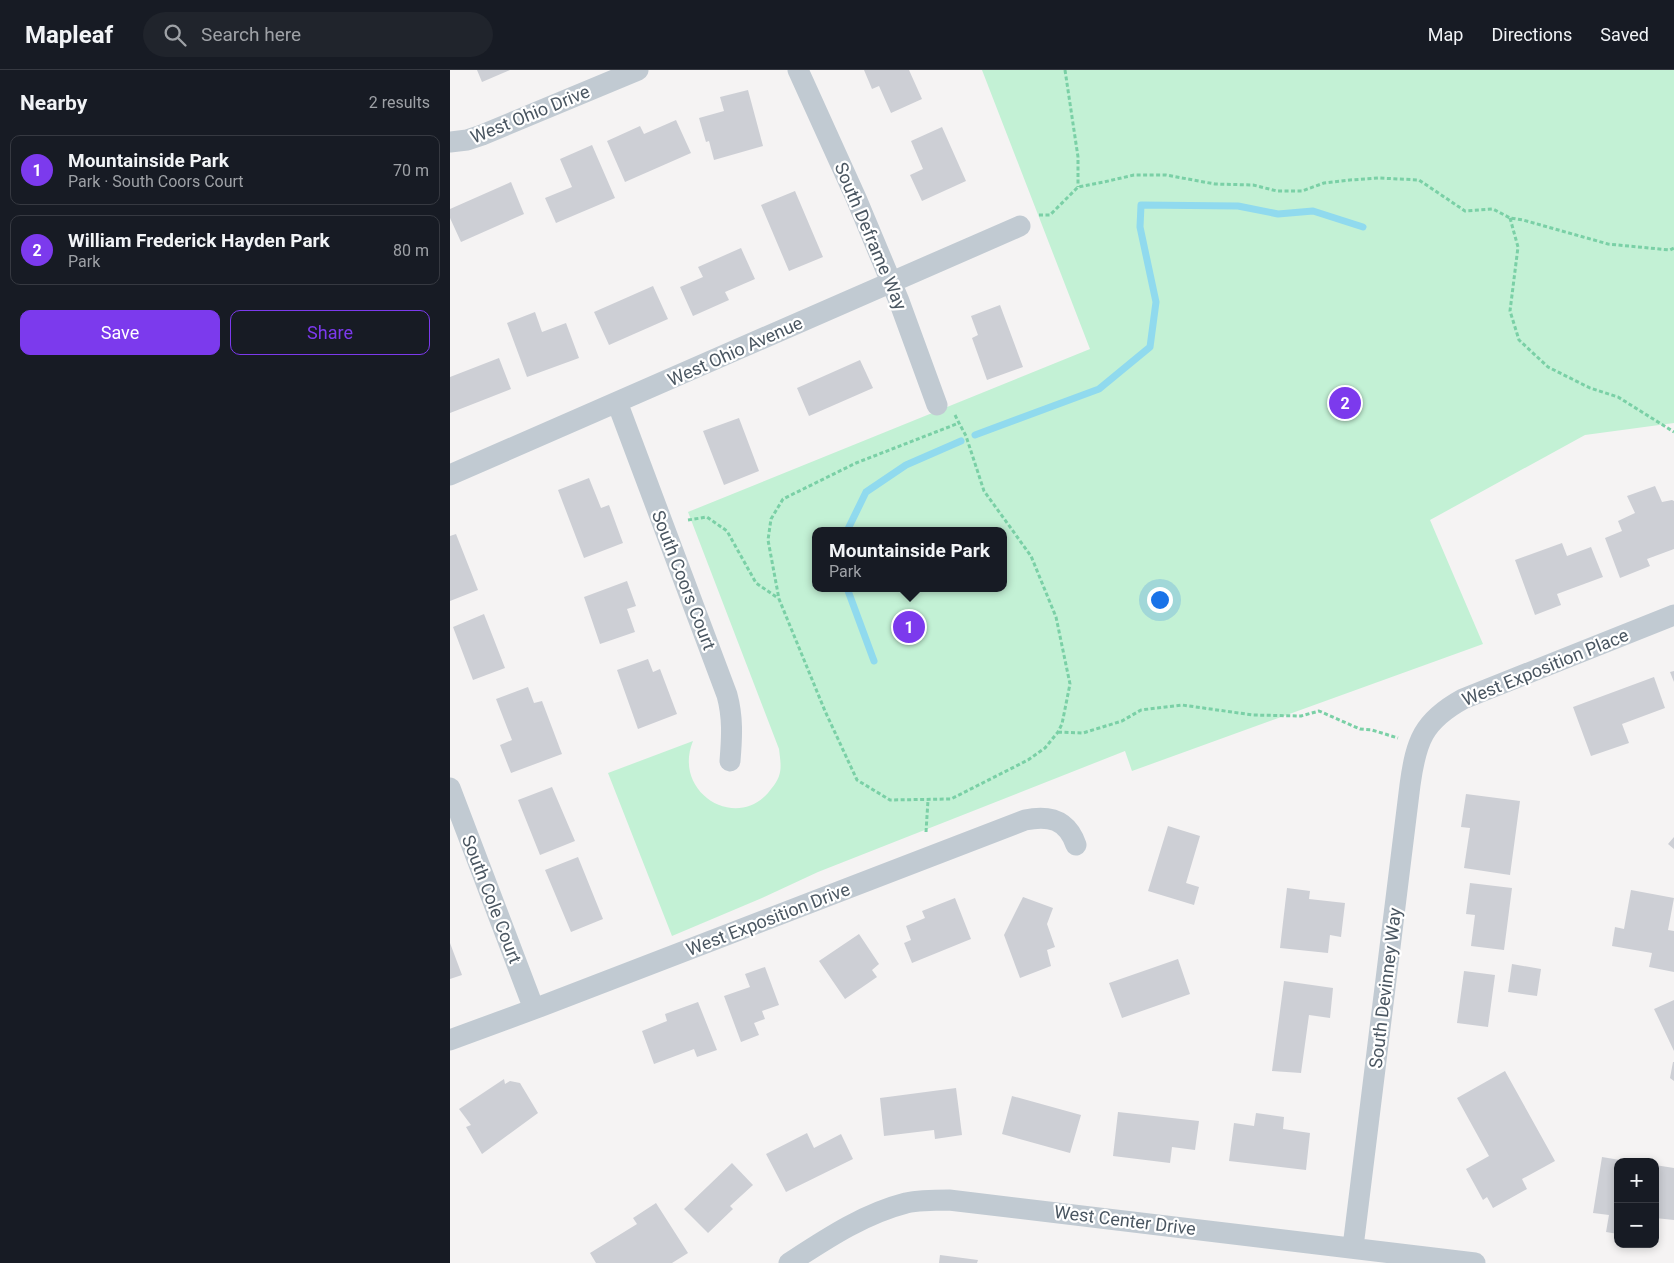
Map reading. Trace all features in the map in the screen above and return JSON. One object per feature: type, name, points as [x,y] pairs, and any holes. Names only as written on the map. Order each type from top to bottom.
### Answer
[{"type":"street","name":"West Ohio Drive","points":[[450,142],[467,140],[482,135],[638,70]]},
{"type":"street","name":"South Deframe Way","points":[[798,70],[856,198],[891,283],[937,405]]},
{"type":"street","name":"West Ohio Avenue","points":[[450,475],[1020,226]]},
{"type":"street","name":"South Coors Court","points":[[617,402],[727,695],[733,730],[730,760]]},
{"type":"street","name":"West Exposition Place","points":[[1424,730],[1439,714],[1463,699],[1674,615]]},
{"type":"street","name":"South Devinney Way","points":[[1353,1247],[1411,777],[1415,755],[1424,730]]},
{"type":"street","name":"South Cole Court","points":[[450,788],[534,1009]]},
{"type":"street","name":"West Exposition Drive","points":[[450,1040],[1025,820],[1038,818],[1054,820],[1065,826],[1073,836],[1076,844]]},
{"type":"street","name":"West Center Drive","points":[[789,1263],[866,1217],[908,1203],[934,1200],[1043,1210],[1475,1263]]},
{"type":"path","points":[[1065,70],[1078,157],[1078,187]]},
{"type":"path","points":[[1020,226],[1030,216],[1050,215],[1078,187],[1134,175],[1166,175],[1215,184],[1253,185],[1285,191],[1302,191],[1324,183],[1379,178],[1419,180],[1465,211],[1493,209],[1510,218],[1608,244],[1670,250],[1674,248]]},
{"type":"path","points":[[1510,218],[1518,247],[1510,311],[1520,340],[1548,367],[1590,388],[1618,397],[1674,432]]},
{"type":"path","points":[[959,423],[966,436],[984,491],[1031,556],[1056,617],[1070,684],[1062,724],[1058,732],[1045,748],[1028,760],[951,799],[890,800],[857,780],[825,711],[779,599],[768,540],[771,519],[783,499],[856,463],[959,423]]},
{"type":"path","points":[[688,520],[707,517],[727,531],[756,583],[779,599]]},
{"type":"path","points":[[1058,732],[1083,733],[1122,721],[1141,710],[1182,706],[1253,716],[1301,716],[1319,711],[1360,729],[1372,730],[1402,739]]},
{"type":"path","points":[[926,832],[928,800]]},
{"type":"green space","points":[[982,70],[1674,70],[1674,423],[1585,435],[1430,520],[1483,644],[1132,771],[1125,751],[818,872],[672,936],[608,773],[693,741],[689,759],[691,776],[699,790],[710,800],[724,807],[739,808],[754,804],[768,793],[778,778],[781,766],[779,749],[688,512],[1090,349]]},
{"type":"building","points":[[477,70],[510,70],[482,82]]},
{"type":"building","points":[[864,70],[909,70],[922,99],[891,113],[879,86],[872,89]]},
{"type":"building","points":[[748,90],[763,146],[714,160],[709,141],[706,142],[699,118],[724,111],[720,97]]},
{"type":"building","points":[[676,120],[691,153],[625,182],[607,141],[640,126],[644,134]]},
{"type":"building","points":[[942,127],[966,181],[922,201],[910,175],[923,169],[911,141]]},
{"type":"building","points":[[592,145],[615,198],[556,223],[545,198],[572,187],[560,159]]},
{"type":"building","points":[[511,182],[524,214],[461,242],[450,218],[450,209]]},
{"type":"building","points":[[795,191],[823,257],[789,271],[761,205]]},
{"type":"building","points":[[741,248],[755,279],[725,292],[729,300],[693,316],[680,287],[703,277],[698,267]]},
{"type":"building","points":[[653,286],[668,319],[609,345],[594,312]]},
{"type":"building","points":[[1000,305],[1023,367],[987,380],[972,338],[978,335],[971,316]]},
{"type":"building","points":[[535,312],[542,332],[566,323],[579,358],[527,377],[507,323]]},
{"type":"building","points":[[499,358],[511,389],[450,413],[450,377]]},
{"type":"building","points":[[860,360],[873,388],[809,416],[797,388]]},
{"type":"building","points":[[739,418],[759,471],[724,485],[703,431]]},
{"type":"building","points":[[589,478],[601,508],[609,505],[623,543],[584,558],[558,490]]},
{"type":"building","points":[[1655,486],[1662,502],[1674,501],[1674,549],[1647,559],[1650,566],[1620,578],[1605,538],[1622,531],[1618,521],[1635,513],[1627,496]]},
{"type":"building","points":[[456,534],[478,590],[450,601],[450,536]]},
{"type":"building","points":[[1562,543],[1567,556],[1591,547],[1603,577],[1557,594],[1561,605],[1535,615],[1515,560]]},
{"type":"building","points":[[627,581],[636,606],[627,609],[635,632],[600,644],[584,597]]},
{"type":"building","points":[[484,614],[505,668],[473,680],[453,627]]},
{"type":"building","points":[[648,659],[653,672],[660,669],[677,714],[638,729],[617,670]]},
{"type":"building","points":[[1674,671],[1674,682],[1670,672]]},
{"type":"building","points":[[1654,677],[1665,708],[1622,724],[1629,743],[1591,756],[1573,707]]},
{"type":"building","points":[[528,687],[534,703],[542,701],[562,754],[511,773],[500,745],[512,740],[496,699]]},
{"type":"building","points":[[552,787],[575,841],[540,855],[518,800]]},
{"type":"building","points":[[1466,794],[1520,801],[1510,875],[1464,868],[1470,828],[1461,827]]},
{"type":"building","points":[[1168,826],[1200,836],[1186,883],[1199,887],[1194,905],[1148,891]]},
{"type":"building","points":[[1674,837],[1674,849],[1668,844]]},
{"type":"building","points":[[578,857],[603,919],[571,932],[545,870]]},
{"type":"building","points":[[1470,883],[1512,888],[1504,950],[1471,946],[1475,915],[1466,914]]},
{"type":"building","points":[[1287,888],[1310,891],[1309,899],[1345,903],[1341,937],[1330,935],[1328,953],[1280,948]]},
{"type":"building","points":[[1631,890],[1674,898],[1668,930],[1674,931],[1674,972],[1649,967],[1652,953],[1612,946],[1615,927],[1624,929]]},
{"type":"building","points":[[1023,897],[1053,908],[1047,924],[1055,947],[1047,950],[1051,966],[1020,978],[1004,935]]},
{"type":"building","points":[[955,898],[971,939],[912,963],[904,943],[911,940],[906,926],[925,918],[922,911]]},
{"type":"building","points":[[859,934],[879,964],[872,970],[877,977],[845,999],[819,961]]},
{"type":"building","points":[[450,943],[462,975],[450,979]]},
{"type":"building","points":[[1178,959],[1190,994],[1122,1018],[1109,983]]},
{"type":"building","points":[[1512,964],[1541,969],[1537,996],[1508,992]]},
{"type":"building","points":[[765,967],[779,1005],[762,1011],[765,1019],[754,1023],[759,1035],[741,1042],[724,996],[750,987],[745,974]]},
{"type":"building","points":[[1464,971],[1495,975],[1488,1027],[1457,1023]]},
{"type":"building","points":[[1284,981],[1333,988],[1330,1018],[1309,1015],[1301,1073],[1272,1071]]},
{"type":"building","points":[[1674,1000],[1674,1051],[1654,1009]]},
{"type":"building","points":[[698,1002],[717,1050],[697,1057],[694,1049],[654,1064],[642,1031],[667,1021],[665,1014]]},
{"type":"building","points":[[1674,1062],[1674,1081],[1670,1078]]},
{"type":"building","points":[[1505,1071],[1555,1161],[1522,1179],[1527,1189],[1493,1208],[1487,1197],[1483,1200],[1466,1169],[1489,1156],[1457,1098]]},
{"type":"building","points":[[504,1079],[505,1084],[510,1081],[520,1083],[538,1113],[482,1154],[466,1127],[471,1125],[459,1109]]},
{"type":"building","points":[[956,1088],[962,1135],[935,1139],[934,1130],[884,1136],[880,1098]]},
{"type":"building","points":[[1012,1096],[1081,1115],[1070,1153],[1002,1134]]},
{"type":"building","points":[[1118,1112],[1199,1121],[1195,1150],[1172,1147],[1170,1163],[1113,1156]]},
{"type":"building","points":[[1256,1113],[1284,1117],[1283,1129],[1310,1133],[1306,1170],[1229,1161],[1234,1123],[1254,1126]]},
{"type":"building","points":[[807,1133],[814,1148],[841,1134],[853,1159],[786,1192],[766,1154]]},
{"type":"building","points":[[1602,1157],[1614,1159],[1614,1233],[1606,1232],[1609,1215],[1593,1213]]},
{"type":"building","points":[[732,1163],[753,1185],[730,1206],[733,1209],[708,1233],[684,1209]]},
{"type":"building","points":[[1659,1166],[1674,1168],[1674,1220],[1659,1218]]},
{"type":"building","points":[[656,1203],[688,1253],[672,1263],[596,1263],[590,1253],[637,1224],[633,1218]]},
{"type":"building","points":[[940,1255],[978,1260],[977,1263],[939,1263]]},
{"type":"waterway","points":[[975,435],[1099,389],[1150,347],[1156,302],[1140,227],[1141,205],[1238,206],[1278,214],[1313,211],[1363,227]]},
{"type":"waterway","points":[[849,527],[866,492],[906,465],[961,441]]},
{"type":"waterway","points":[[848,592],[874,661]]},
{"type":"place","name":"William Frederick Hayden Park","points":[[1345,403]]},
{"type":"place","name":"Mountainside Park","points":[[909,627]]}]
